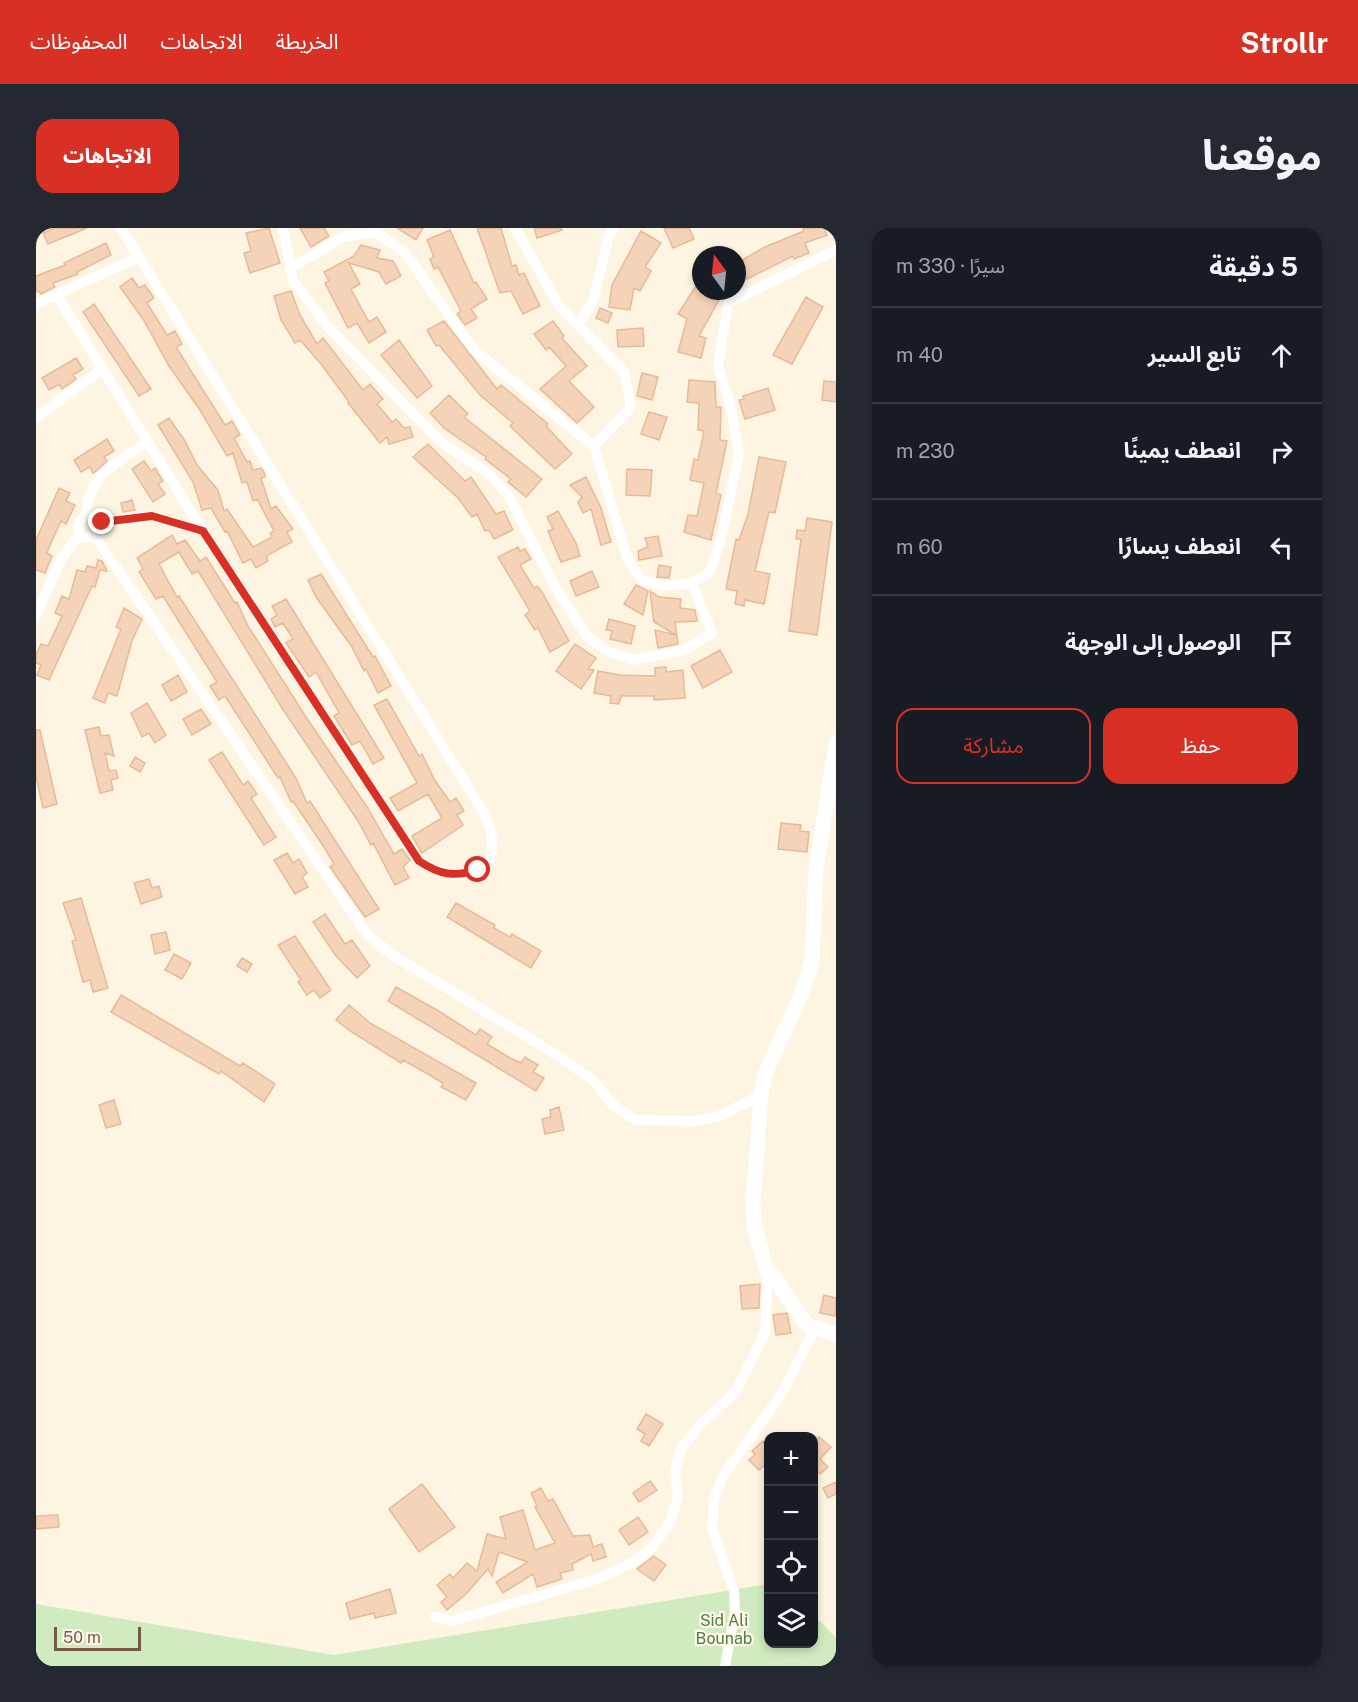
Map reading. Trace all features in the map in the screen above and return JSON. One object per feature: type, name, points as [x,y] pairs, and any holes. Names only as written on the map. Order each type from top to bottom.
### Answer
[{"type":"main road","points":[[836,744],[816,870],[812,961],[801,996],[765,1074],[761,1095],[753,1203],[754,1225],[768,1275],[773,1276],[807,1325],[836,1335]]},
{"type":"street","points":[[56,294],[101,370],[203,531],[419,861],[435,872],[449,875],[478,870],[490,862],[494,851],[494,841],[484,813],[121,228]]},
{"type":"street","points":[[283,228],[293,281],[328,328],[441,442],[488,473],[508,495],[557,590],[587,636],[609,652],[633,660],[685,650],[712,633],[692,583]]},
{"type":"street","points":[[515,228],[560,307],[624,372],[631,407],[594,446]]},
{"type":"street","points":[[578,326],[593,301],[609,235],[614,228]]},
{"type":"street","points":[[289,269],[345,236],[378,234],[405,253],[474,350],[594,446],[628,560],[643,581],[664,586],[692,583],[709,573],[719,546],[739,454],[732,413],[718,366],[728,303],[836,250]]},
{"type":"street","points":[[36,304],[139,257]]},
{"type":"street","points":[[36,418],[101,370]]},
{"type":"street","points":[[86,516],[89,495],[96,480],[148,441]]},
{"type":"street","points":[[102,522],[101,533],[96,538],[85,538],[80,534],[78,523],[86,516],[93,515],[102,522],[152,516],[203,531]]},
{"type":"street","points":[[36,616],[61,559],[80,534]]},
{"type":"street","points":[[96,538],[367,934],[391,954],[560,1057],[593,1080],[612,1104],[635,1120],[694,1121],[720,1116],[761,1095]]},
{"type":"street","points":[[435,1617],[452,1621],[597,1579],[632,1563],[651,1548],[670,1523],[678,1497],[675,1470],[681,1449],[698,1427],[735,1391],[765,1333],[768,1275]]},
{"type":"street","points":[[725,1666],[735,1611],[734,1591],[712,1528],[714,1500],[723,1476],[782,1393],[815,1329]]},
{"type":"green space","name":"Sid Ali Bounab","points":[[764,1585],[764,1648],[818,1648],[818,1619],[836,1638],[836,1666],[36,1666],[36,1604],[334,1655]]},
{"type":"building","points":[[55,228],[87,228],[48,244],[43,233]]},
{"type":"building","points":[[269,228],[280,263],[250,273],[244,253],[251,251],[246,233]]},
{"type":"building","points":[[300,228],[324,228],[329,236],[311,247]]},
{"type":"building","points":[[397,228],[423,228],[416,240]]},
{"type":"building","points":[[477,228],[501,228],[512,266],[516,265],[519,275],[524,273],[540,306],[523,314],[511,291],[500,293]]},
{"type":"building","points":[[534,228],[561,228],[562,230],[537,238]]},
{"type":"building","points":[[664,228],[689,228],[694,239],[673,248]]},
{"type":"building","points":[[803,228],[824,228],[827,235],[805,243],[809,253],[794,259],[793,256],[746,280],[746,258],[765,247],[804,231]]},
{"type":"building","points":[[450,230],[474,283],[476,282],[487,299],[471,309],[477,318],[465,325],[457,314],[461,311],[438,267],[434,269],[430,259],[434,257],[427,240]]},
{"type":"building","points":[[641,231],[661,243],[645,267],[651,271],[640,291],[634,288],[630,310],[609,307],[612,285]]},
{"type":"building","points":[[106,243],[111,255],[77,272],[78,274],[53,283],[55,287],[41,294],[39,291],[36,292],[36,276],[65,265],[64,263]]},
{"type":"building","points":[[361,245],[380,250],[377,258],[393,261],[401,276],[386,284],[379,272],[349,263],[360,284],[351,289],[369,322],[377,317],[386,332],[369,343],[357,323],[348,328],[325,283],[329,281],[324,272],[354,256]]},
{"type":"building","points":[[132,278],[139,288],[145,285],[154,298],[147,303],[167,335],[175,331],[182,344],[176,347],[225,425],[232,421],[240,435],[234,438],[247,462],[250,461],[253,470],[261,468],[264,472],[265,477],[261,478],[271,509],[276,506],[293,529],[287,532],[292,542],[266,556],[268,561],[256,568],[251,559],[243,563],[227,531],[225,532],[211,508],[202,510],[193,482],[158,425],[169,418],[185,441],[197,465],[218,490],[224,511],[227,509],[253,547],[272,537],[270,533],[274,531],[257,499],[253,501],[247,482],[242,483],[233,453],[227,456],[200,410],[169,366],[143,319],[120,287]]},
{"type":"building","points":[[291,291],[300,315],[317,344],[323,338],[363,390],[370,384],[383,399],[377,404],[392,422],[396,419],[404,428],[410,427],[413,437],[389,444],[387,437],[380,443],[321,364],[300,340],[295,343],[281,320],[274,296]]},
{"type":"building","points":[[692,292],[692,300],[719,300],[699,336],[706,338],[701,358],[678,352],[687,319],[678,314]]},
{"type":"building","points":[[806,297],[823,307],[792,364],[773,355]]},
{"type":"building","points":[[94,304],[151,389],[139,396],[83,312]]},
{"type":"building","points":[[600,308],[612,313],[608,323],[596,318]]},
{"type":"building","points":[[444,321],[497,389],[501,385],[548,424],[546,426],[572,454],[555,469],[510,426],[513,423],[480,395],[439,345],[436,346],[427,330]]},
{"type":"building","points":[[553,321],[564,336],[562,338],[587,366],[569,381],[594,407],[577,423],[540,389],[566,366],[549,347],[546,350],[534,334]]},
{"type":"building","points":[[643,328],[644,346],[618,347],[617,330]]},
{"type":"building","points":[[399,340],[432,386],[417,398],[381,355]]},
{"type":"building","points":[[76,358],[83,369],[73,375],[76,379],[62,389],[59,384],[49,390],[42,378]]},
{"type":"building","points":[[642,373],[658,377],[652,400],[637,396]]},
{"type":"building","points":[[689,380],[715,382],[716,407],[721,407],[720,440],[727,441],[716,493],[721,495],[711,540],[684,532],[688,515],[697,516],[704,483],[690,480],[694,459],[698,460],[704,431],[698,430],[699,403],[687,402]]},
{"type":"building","points":[[824,381],[836,382],[836,402],[822,400]]},
{"type":"building","points":[[768,388],[775,410],[745,419],[739,400],[744,399],[743,396]]},
{"type":"building","points":[[449,395],[468,414],[464,417],[542,479],[526,497],[508,482],[511,479],[485,459],[486,457],[445,429],[430,413]]},
{"type":"building","points":[[649,412],[667,417],[659,440],[641,434]]},
{"type":"building","points":[[107,439],[114,451],[104,457],[107,461],[93,473],[90,467],[81,472],[74,460]]},
{"type":"building","points":[[428,444],[465,481],[471,477],[496,514],[504,511],[513,530],[494,539],[489,530],[485,531],[477,514],[472,517],[458,498],[413,457]]},
{"type":"building","points":[[759,457],[786,462],[775,513],[769,512],[755,571],[770,574],[764,604],[745,600],[744,606],[735,604],[737,591],[726,589],[736,539],[739,540],[748,514]]},
{"type":"building","points":[[144,461],[151,471],[155,468],[163,481],[158,484],[165,494],[153,502],[132,469]]},
{"type":"building","points":[[627,469],[652,470],[650,496],[626,495]]},
{"type":"building","points":[[586,477],[601,508],[611,542],[601,545],[591,509],[583,513],[578,502],[582,497],[570,485]]},
{"type":"building","points":[[59,488],[70,493],[66,501],[75,505],[66,524],[61,521],[51,543],[47,553],[52,556],[45,573],[36,570],[36,540]]},
{"type":"building","points":[[132,500],[135,510],[123,512],[121,503]]},
{"type":"building","points":[[558,511],[576,543],[580,556],[561,562],[548,531],[553,529],[547,517]]},
{"type":"building","points":[[807,518],[832,522],[817,635],[789,631],[801,539],[796,539],[797,530],[805,531]]},
{"type":"building","points":[[172,535],[177,544],[185,540],[200,561],[206,557],[235,603],[237,602],[248,626],[306,717],[367,807],[394,854],[402,849],[410,860],[403,867],[409,878],[395,885],[373,843],[371,845],[358,821],[282,708],[198,571],[192,574],[179,552],[159,564],[177,597],[179,596],[296,778],[307,803],[310,801],[379,909],[365,917],[330,867],[334,864],[293,801],[291,802],[280,777],[278,778],[225,696],[219,700],[210,686],[217,682],[163,596],[156,599],[139,572],[143,569],[137,558]]},
{"type":"building","points":[[658,536],[662,556],[639,560],[638,551],[648,547],[645,538]]},
{"type":"building","points":[[518,547],[520,551],[525,549],[531,559],[520,565],[534,588],[537,586],[542,592],[569,641],[550,652],[538,628],[535,630],[525,615],[530,611],[498,557]]},
{"type":"building","points":[[98,560],[102,561],[107,571],[100,570],[95,587],[92,586],[49,680],[37,675],[41,665],[36,663],[36,655],[41,644],[48,646],[62,616],[55,613],[62,596],[69,599],[77,570],[85,572],[87,566],[96,568]]},
{"type":"building","points":[[659,565],[671,567],[669,578],[657,577]]},
{"type":"building","points":[[592,571],[599,587],[576,596],[570,581]]},
{"type":"building","points":[[321,574],[373,657],[375,656],[391,686],[378,693],[352,647],[316,597],[308,580]]},
{"type":"building","points":[[636,585],[648,591],[643,615],[624,604]]},
{"type":"building","points":[[650,591],[659,597],[681,599],[680,608],[695,610],[697,621],[675,622],[678,644],[658,648],[655,630],[676,635],[654,622]]},
{"type":"building","points":[[286,599],[384,758],[373,764],[360,741],[352,745],[334,716],[339,713],[316,672],[309,677],[286,643],[293,639],[283,623],[275,627],[271,619],[277,615],[272,606]]},
{"type":"building","points":[[124,608],[142,619],[132,641],[117,696],[108,693],[105,703],[93,698],[121,629],[116,627]]},
{"type":"building","points":[[609,619],[635,626],[631,644],[610,639],[612,631],[606,630]]},
{"type":"building","points":[[575,644],[596,658],[588,669],[594,670],[581,689],[556,671]]},
{"type":"building","points":[[720,650],[732,672],[703,688],[691,666]]},
{"type":"building","points":[[666,667],[666,672],[683,670],[685,698],[654,700],[654,696],[621,696],[619,704],[610,703],[611,696],[594,693],[598,671],[619,675],[655,676],[655,668]]},
{"type":"building","points":[[178,675],[187,692],[171,701],[162,685]]},
{"type":"building","points":[[387,699],[419,756],[422,754],[434,779],[450,802],[456,798],[464,811],[457,815],[463,825],[422,853],[412,836],[442,818],[428,794],[398,811],[390,798],[417,783],[374,705]]},
{"type":"building","points":[[147,703],[166,735],[155,743],[149,733],[142,737],[131,713]]},
{"type":"building","points":[[201,709],[211,724],[192,735],[183,719]]},
{"type":"building","points":[[99,727],[101,736],[109,735],[114,756],[105,753],[109,771],[116,770],[118,778],[111,780],[113,790],[100,793],[85,730]]},
{"type":"building","points":[[36,730],[40,730],[57,804],[43,808],[36,776]]},
{"type":"building","points":[[222,752],[243,785],[248,781],[257,794],[251,798],[276,837],[264,845],[209,760]]},
{"type":"building","points":[[135,757],[145,763],[140,772],[130,766]]},
{"type":"building","points":[[781,823],[801,825],[800,831],[809,832],[807,852],[778,849]]},
{"type":"building","points":[[287,853],[293,863],[299,859],[307,873],[302,877],[308,887],[295,894],[274,860]]},
{"type":"building","points":[[149,879],[152,888],[159,886],[162,897],[141,904],[134,883]]},
{"type":"building","points":[[81,898],[108,988],[93,992],[90,980],[83,982],[72,941],[76,940],[63,903]]},
{"type":"building","points":[[456,903],[495,925],[494,928],[510,937],[512,934],[541,951],[531,968],[447,917]]},
{"type":"building","points":[[325,914],[345,944],[352,940],[370,966],[357,978],[336,956],[313,922]]},
{"type":"building","points":[[166,932],[170,950],[155,954],[151,935]]},
{"type":"building","points":[[295,936],[331,990],[320,998],[314,990],[307,995],[298,982],[301,980],[278,945]]},
{"type":"building","points":[[174,954],[191,963],[182,979],[165,970]]},
{"type":"building","points":[[242,958],[252,964],[247,972],[237,966]]},
{"type":"building","points":[[396,987],[476,1035],[480,1029],[492,1037],[487,1044],[510,1058],[521,1063],[525,1057],[538,1065],[533,1072],[544,1078],[536,1091],[388,1001]]},
{"type":"building","points":[[121,995],[240,1066],[243,1063],[275,1084],[264,1102],[221,1071],[219,1074],[111,1012]]},
{"type":"building","points":[[349,1005],[370,1023],[476,1083],[466,1100],[441,1087],[443,1083],[426,1073],[403,1060],[401,1063],[336,1020]]},
{"type":"building","points":[[114,1100],[121,1124],[106,1128],[99,1105]]},
{"type":"building","points":[[559,1107],[564,1130],[545,1134],[542,1119],[551,1117],[550,1110]]},
{"type":"building","points":[[760,1284],[759,1308],[742,1309],[740,1286]]},
{"type":"building","points":[[824,1295],[836,1298],[835,1316],[820,1313]]},
{"type":"building","points":[[787,1313],[791,1333],[776,1335],[773,1315]]},
{"type":"building","points":[[646,1414],[663,1424],[649,1446],[641,1441],[645,1434],[637,1429]]},
{"type":"building","points":[[818,1438],[831,1447],[820,1459],[828,1467],[820,1474],[818,1472]]},
{"type":"building","points":[[764,1442],[764,1466],[759,1470],[749,1460],[755,1455],[752,1451]]},
{"type":"building","points":[[650,1481],[657,1490],[639,1502],[633,1493]]},
{"type":"building","points":[[836,1482],[836,1494],[828,1498],[823,1488]]},
{"type":"building","points":[[422,1484],[455,1527],[419,1552],[389,1509]]},
{"type":"building","points":[[541,1488],[548,1501],[553,1499],[573,1536],[590,1535],[593,1547],[602,1544],[606,1557],[593,1561],[591,1554],[572,1564],[573,1570],[560,1573],[562,1579],[537,1587],[533,1574],[503,1593],[496,1582],[528,1562],[499,1552],[492,1576],[488,1569],[466,1594],[447,1610],[441,1602],[447,1597],[437,1585],[450,1574],[453,1578],[467,1563],[477,1571],[487,1534],[506,1539],[500,1517],[523,1510],[535,1550],[555,1543],[535,1507],[537,1506],[531,1493]]},
{"type":"building","points":[[58,1515],[59,1527],[36,1529],[36,1516]]},
{"type":"building","points":[[638,1517],[648,1532],[629,1545],[619,1530]]},
{"type":"building","points":[[654,1556],[666,1565],[654,1581],[637,1569]]},
{"type":"building","points":[[390,1589],[396,1613],[375,1618],[374,1613],[350,1619],[346,1603]]},
{"type":"route","points":[[102,522],[152,516],[172,520],[194,530],[203,531],[419,861],[435,872],[449,875],[478,870]]}]
